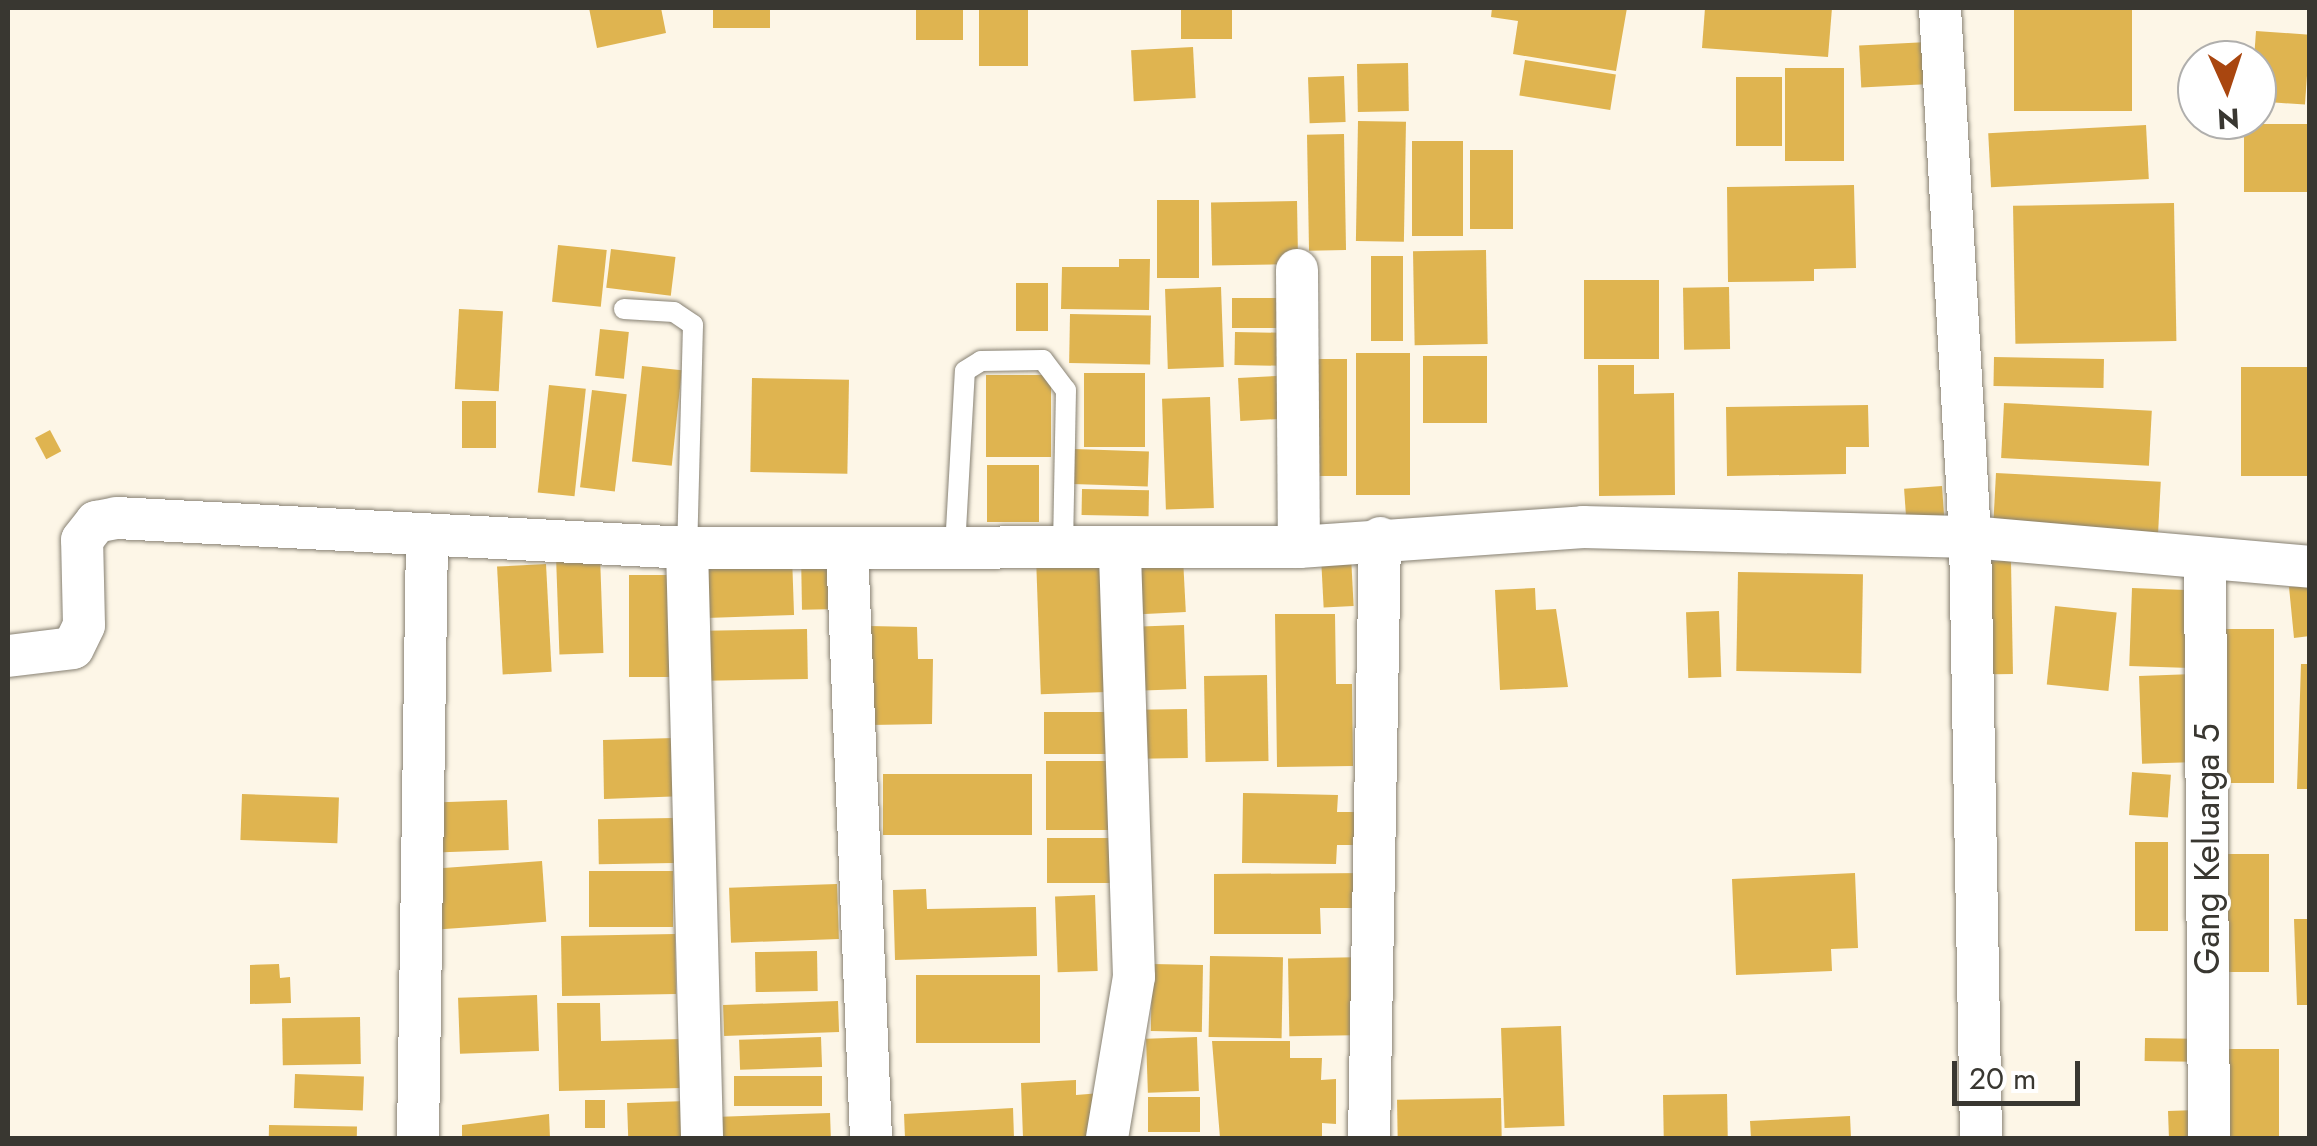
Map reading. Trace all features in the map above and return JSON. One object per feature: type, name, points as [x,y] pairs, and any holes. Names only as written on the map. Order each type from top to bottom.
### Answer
[{"type":"street","points":[[1940,8],[1970,537],[1980,1138]]},
{"type":"street","points":[[1297,270],[1299,547]]},
{"type":"street","points":[[8,656],[73,648],[84,625],[82,540],[96,522],[118,518],[197,527],[426,540],[687,548],[1299,547],[1380,538],[1583,527],[1970,537],[2310,568]]},
{"type":"street","points":[[1369,1138],[1380,538]]},
{"type":"street","points":[[418,1138],[426,540]]},
{"type":"street","points":[[687,548],[702,1138]]},
{"type":"street","points":[[847,548],[871,1138]]},
{"type":"street","points":[[1107,1138],[1134,977],[1120,548]]},
{"type":"street","name":"Gang Keluarga 5","points":[[2205,560],[2208,1138]]},
{"type":"lane","points":[[624,308],[674,312],[694,325],[687,548]]},
{"type":"lane","points":[[955,548],[965,371],[981,361],[1043,360],[1066,390],[1064,548]]},
{"type":"building","points":[[589,8],[661,8],[666,33],[597,48]]},
{"type":"building","points":[[713,8],[770,8],[770,28],[713,28]]},
{"type":"building","points":[[916,8],[963,8],[963,40],[916,40]]},
{"type":"building","points":[[979,8],[1028,8],[1028,66],[979,66]]},
{"type":"building","points":[[1181,8],[1232,8],[1232,39],[1181,39]]},
{"type":"building","points":[[1492,8],[1627,8],[1616,71],[1513,54],[1518,21],[1491,17]]},
{"type":"building","points":[[1705,8],[1832,8],[1828,57],[1702,48]]},
{"type":"building","points":[[2014,8],[2132,8],[2132,111],[2014,111]]},
{"type":"building","points":[[2256,31],[2310,35],[2305,105],[2277,103],[2277,40],[2255,40]]},
{"type":"building","points":[[1928,42],[1930,84],[1861,88],[1859,46]]},
{"type":"building","points":[[1193,47],[1196,98],[1134,101],[1131,50]]},
{"type":"building","points":[[1525,60],[1616,74],[1610,110],[1519,96]]},
{"type":"building","points":[[1408,63],[1409,111],[1358,112],[1357,64]]},
{"type":"building","points":[[1785,68],[1844,68],[1844,161],[1785,161]]},
{"type":"building","points":[[1344,76],[1346,122],[1310,123],[1308,77]]},
{"type":"building","points":[[1736,77],[1782,77],[1782,146],[1736,146]]},
{"type":"building","points":[[1358,121],[1406,122],[1404,242],[1356,241]]},
{"type":"building","points":[[2277,124],[2310,124],[2310,192],[2244,192],[2244,140],[2277,140]]},
{"type":"building","points":[[2146,125],[2149,179],[1991,187],[1988,133]]},
{"type":"building","points":[[1344,134],[1346,250],[1309,251],[1307,135]]},
{"type":"building","points":[[1412,141],[1463,141],[1463,236],[1412,236]]},
{"type":"building","points":[[1470,150],[1513,150],[1513,229],[1470,229]]},
{"type":"building","points":[[1854,185],[1856,268],[1814,269],[1814,281],[1728,282],[1727,187]]},
{"type":"building","points":[[1157,200],[1199,200],[1199,278],[1157,278]]},
{"type":"building","points":[[1297,201],[1298,264],[1212,265],[1211,203]]},
{"type":"building","points":[[2174,203],[2176,341],[2015,344],[2013,206]]},
{"type":"building","points":[[558,245],[607,250],[601,307],[552,302]]},
{"type":"building","points":[[611,249],[676,257],[671,296],[606,288]]},
{"type":"building","points":[[1486,250],[1488,344],[1415,345],[1413,251]]},
{"type":"building","points":[[1371,256],[1403,256],[1403,341],[1371,341]]},
{"type":"building","points":[[1119,259],[1150,259],[1149,310],[1061,309],[1062,267],[1119,267]]},
{"type":"building","points":[[1584,280],[1659,280],[1659,359],[1584,359]]},
{"type":"building","points":[[1016,283],[1048,283],[1048,331],[1016,331]]},
{"type":"building","points":[[1221,287],[1224,367],[1168,369],[1165,289]]},
{"type":"building","points":[[1729,287],[1730,349],[1684,350],[1683,288]]},
{"type":"building","points":[[1232,298],[1283,298],[1283,328],[1232,328]]},
{"type":"building","points":[[459,309],[503,311],[499,391],[455,389]]},
{"type":"building","points":[[1070,314],[1151,315],[1150,364],[1069,363]]},
{"type":"building","points":[[600,329],[629,332],[624,379],[595,376]]},
{"type":"building","points":[[1235,332],[1284,333],[1283,366],[1234,365]]},
{"type":"building","points":[[1356,353],[1410,353],[1410,495],[1356,495]]},
{"type":"building","points":[[1423,356],[1487,356],[1487,423],[1423,423]]},
{"type":"building","points":[[1994,357],[2104,359],[2103,388],[1993,386]]},
{"type":"building","points":[[1306,359],[1347,359],[1347,476],[1306,476]]},
{"type":"building","points":[[1598,365],[1634,365],[1634,394],[1674,393],[1675,495],[1599,496]]},
{"type":"building","points":[[642,366],[682,370],[672,466],[632,461]]},
{"type":"building","points":[[2241,367],[2310,367],[2310,476],[2241,476]]},
{"type":"building","points":[[1084,373],[1145,373],[1145,447],[1084,447]]},
{"type":"building","points":[[986,375],[1051,375],[1051,457],[986,457]]},
{"type":"building","points":[[1277,376],[1279,419],[1240,421],[1238,378]]},
{"type":"building","points":[[752,378],[849,380],[847,474],[750,472]]},
{"type":"building","points":[[549,385],[586,389],[575,496],[538,492]]},
{"type":"building","points":[[592,390],[627,394],[615,492],[580,487]]},
{"type":"building","points":[[1210,397],[1214,508],[1166,510],[1162,399]]},
{"type":"building","points":[[462,401],[496,401],[496,448],[462,448]]},
{"type":"building","points":[[2004,403],[2152,411],[2149,466],[2001,458]]},
{"type":"building","points":[[1868,405],[1869,447],[1846,447],[1846,474],[1727,476],[1726,407]]},
{"type":"building","points":[[50,430],[61,451],[46,459],[35,438]]},
{"type":"building","points":[[1074,449],[1149,452],[1148,487],[1073,484]]},
{"type":"building","points":[[987,465],[1039,465],[1039,522],[987,522]]},
{"type":"building","points":[[1996,473],[2161,482],[2158,540],[1993,531]]},
{"type":"building","points":[[1942,486],[1944,517],[1906,520],[1904,489]]},
{"type":"building","points":[[1082,489],[1149,490],[1149,516],[1082,515]]},
{"type":"building","points":[[838,552],[839,609],[802,610],[801,553]]},
{"type":"building","points":[[600,555],[603,653],[559,654],[556,557]]},
{"type":"building","points":[[1102,555],[1107,692],[1041,694],[1036,557]]},
{"type":"building","points":[[792,556],[794,615],[706,618],[704,559]]},
{"type":"building","points":[[1351,556],[1354,606],[1324,608],[1321,558]]},
{"type":"building","points":[[1183,558],[1186,612],[1140,614],[1137,560]]},
{"type":"building","points":[[2011,561],[2013,674],[1978,675],[1976,562]]},
{"type":"building","points":[[546,564],[552,672],[503,674],[497,567]]},
{"type":"building","points":[[1738,572],[1863,574],[1861,673],[1736,671]]},
{"type":"building","points":[[629,575],[676,575],[676,677],[629,677]]},
{"type":"building","points":[[2310,585],[2310,636],[2294,638],[2289,587]]},
{"type":"building","points":[[1535,588],[1536,610],[1556,609],[1568,687],[1500,690],[1495,590]]},
{"type":"building","points":[[2132,588],[2193,590],[2190,668],[2129,666]]},
{"type":"building","points":[[2055,606],[2117,612],[2108,691],[2047,685]]},
{"type":"building","points":[[1719,611],[1721,677],[1688,678],[1686,612]]},
{"type":"building","points":[[1275,614],[1335,614],[1336,684],[1352,684],[1353,766],[1277,767]]},
{"type":"building","points":[[1184,625],[1186,689],[1143,690],[1141,627]]},
{"type":"building","points":[[869,626],[917,627],[918,659],[933,659],[932,724],[870,725]]},
{"type":"building","points":[[807,629],[808,679],[706,681],[705,631]]},
{"type":"building","points":[[2215,629],[2274,629],[2274,783],[2215,783]]},
{"type":"building","points":[[2301,664],[2310,664],[2310,789],[2297,789]]},
{"type":"building","points":[[2194,674],[2197,762],[2142,764],[2139,676]]},
{"type":"building","points":[[1267,675],[1269,761],[1206,762],[1204,676]]},
{"type":"building","points":[[1187,709],[1188,758],[1139,759],[1138,710]]},
{"type":"building","points":[[1044,712],[1110,712],[1110,754],[1044,754]]},
{"type":"building","points":[[674,738],[686,796],[604,799],[603,740]]},
{"type":"building","points":[[1046,761],[1116,761],[1116,830],[1046,830]]},
{"type":"building","points":[[2132,772],[2171,775],[2168,818],[2129,815]]},
{"type":"building","points":[[883,774],[1032,774],[1032,835],[883,835]]},
{"type":"building","points":[[1243,793],[1338,795],[1337,812],[1354,812],[1354,845],[1337,845],[1336,864],[1242,863]]},
{"type":"building","points":[[242,794],[339,797],[337,843],[240,840]]},
{"type":"building","points":[[507,800],[509,850],[443,852],[441,802]]},
{"type":"building","points":[[673,818],[674,863],[599,864],[598,819]]},
{"type":"building","points":[[1047,838],[1120,838],[1120,883],[1047,883]]},
{"type":"building","points":[[2135,842],[2168,842],[2168,931],[2135,931]]},
{"type":"building","points":[[2216,854],[2269,854],[2269,972],[2216,972]]},
{"type":"building","points":[[542,861],[546,922],[434,930],[429,869]]},
{"type":"building","points":[[589,871],[673,871],[673,927],[589,927]]},
{"type":"building","points":[[1368,873],[1368,908],[1320,908],[1321,934],[1214,934],[1214,874]]},
{"type":"building","points":[[1855,873],[1858,948],[1831,949],[1832,971],[1736,975],[1732,879]]},
{"type":"building","points":[[837,884],[839,939],[731,943],[729,888]]},
{"type":"building","points":[[926,889],[927,909],[1036,907],[1037,956],[895,960],[893,890]]},
{"type":"building","points":[[1095,895],[1098,971],[1058,972],[1055,896]]},
{"type":"building","points":[[2294,919],[2310,919],[2310,1005],[2297,1005]]},
{"type":"building","points":[[675,934],[676,994],[562,996],[561,936]]},
{"type":"building","points":[[817,951],[818,991],[756,992],[755,952]]},
{"type":"building","points":[[1210,956],[1283,957],[1282,1038],[1209,1037]]},
{"type":"building","points":[[1367,957],[1368,1035],[1289,1036],[1288,958]]},
{"type":"building","points":[[279,964],[280,978],[290,977],[291,1003],[250,1004],[250,965]]},
{"type":"building","points":[[1152,964],[1203,965],[1202,1032],[1151,1031]]},
{"type":"building","points":[[916,975],[1040,975],[1040,1043],[916,1043]]},
{"type":"building","points":[[537,995],[539,1051],[460,1054],[458,998]]},
{"type":"building","points":[[838,1001],[839,1032],[724,1036],[723,1005]]},
{"type":"building","points":[[557,1003],[600,1003],[601,1041],[681,1039],[681,1088],[559,1091]]},
{"type":"building","points":[[360,1017],[361,1064],[283,1065],[282,1018]]},
{"type":"building","points":[[1561,1026],[1564,1126],[1505,1128],[1501,1028]]},
{"type":"building","points":[[821,1037],[822,1067],[740,1070],[739,1040]]},
{"type":"building","points":[[1197,1037],[1199,1091],[1148,1093],[1146,1039]]},
{"type":"building","points":[[2145,1038],[2194,1039],[2194,1062],[2145,1061]]},
{"type":"building","points":[[1212,1041],[1290,1041],[1290,1058],[1322,1058],[1321,1080],[1336,1079],[1336,1124],[1322,1123],[1322,1138],[1220,1138]]},
{"type":"building","points":[[2220,1049],[2279,1049],[2279,1138],[2220,1138]]},
{"type":"building","points":[[295,1074],[364,1076],[363,1110],[294,1108]]},
{"type":"building","points":[[734,1076],[822,1076],[822,1106],[734,1106]]},
{"type":"building","points":[[1076,1080],[1076,1095],[1101,1093],[1103,1138],[1023,1138],[1021,1083]]},
{"type":"building","points":[[1727,1094],[1728,1138],[1664,1138],[1663,1095]]},
{"type":"building","points":[[1148,1097],[1200,1097],[1200,1132],[1148,1132]]},
{"type":"building","points":[[1501,1098],[1502,1138],[1398,1138],[1397,1100]]},
{"type":"building","points":[[585,1100],[605,1100],[605,1128],[585,1128]]},
{"type":"building","points":[[687,1101],[688,1138],[628,1138],[627,1103]]},
{"type":"building","points":[[1013,1108],[1014,1138],[905,1138],[904,1114]]},
{"type":"building","points":[[2197,1110],[2198,1138],[2169,1138],[2168,1111]]},
{"type":"building","points":[[830,1113],[831,1138],[715,1138],[714,1117]]},
{"type":"building","points":[[549,1114],[550,1138],[462,1138],[462,1125]]},
{"type":"building","points":[[1850,1116],[1851,1138],[1751,1138],[1750,1121]]},
{"type":"building","points":[[269,1125],[357,1127],[357,1138],[269,1138]]}]
